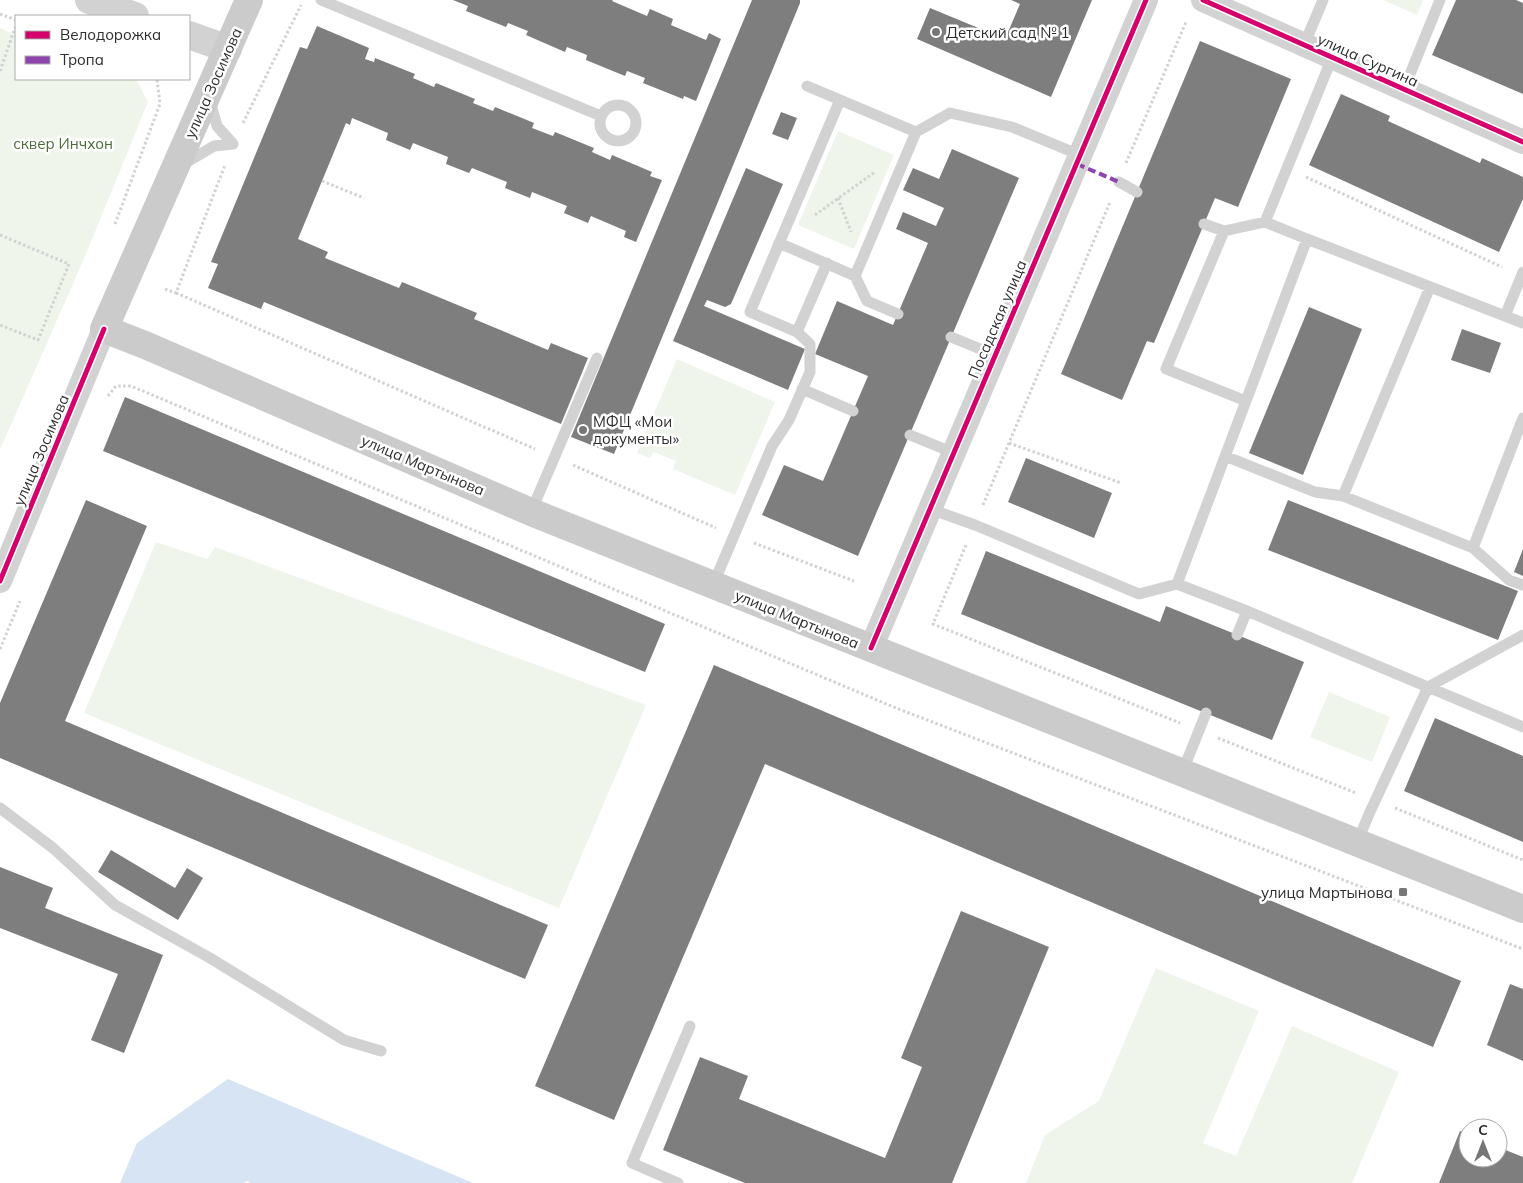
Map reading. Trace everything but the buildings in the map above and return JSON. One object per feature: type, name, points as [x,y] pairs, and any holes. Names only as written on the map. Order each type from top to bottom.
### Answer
[{"type":"main road","name":"улица Зосимова","points":[[104,329],[249,0]]},
{"type":"main road","name":"улица Мартынова","points":[[104,329],[531,512],[1523,909]]},
{"type":"street","points":[[89,0],[132,15]]},
{"type":"street","name":"Посадская улица","points":[[871,648],[1146,0]]},
{"type":"street","name":"улица Сургина","points":[[1196,8],[1304,45],[1523,142]]},
{"type":"street","points":[[190,35],[228,49]]},
{"type":"street","name":"улица Зосимова","points":[[0,581],[104,329]]},
{"type":"lane","points":[[321,0],[601,116]]},
{"type":"lane","points":[[1304,45],[1323,0]]},
{"type":"lane","points":[[1404,89],[1440,0]]},
{"type":"lane","points":[[1265,222],[1332,58]]},
{"type":"lane","points":[[808,86],[916,132]]},
{"type":"lane","points":[[175,170],[214,146],[233,144],[217,126],[208,94]]},
{"type":"lane","points":[[713,585],[772,446],[789,420],[810,372],[810,344],[797,332],[750,312],[840,100]]},
{"type":"lane","points":[[855,276],[916,132],[950,113],[1012,127],[1080,156]]},
{"type":"lane","points":[[1119,182],[1137,192]]},
{"type":"lane","points":[[1204,224],[1224,232],[1265,222],[1523,323]]},
{"type":"lane","points":[[1224,232],[1166,369],[1246,401]]},
{"type":"lane","points":[[781,239],[855,276],[867,301],[898,314]]},
{"type":"lane","points":[[1177,584],[1307,239]]},
{"type":"lane","points":[[797,332],[826,263]]},
{"type":"lane","points":[[1505,316],[1522,274]]},
{"type":"lane","points":[[1343,496],[1430,287]]},
{"type":"lane","points":[[951,337],[995,355]]},
{"type":"lane","points":[[531,512],[596,358]]},
{"type":"lane","points":[[802,389],[854,411]]},
{"type":"lane","points":[[1473,548],[1523,418]]},
{"type":"lane","points":[[910,435],[954,453]]},
{"type":"lane","points":[[1225,456],[1315,492],[1343,496],[1473,548],[1509,580],[1523,585]]},
{"type":"lane","points":[[930,509],[974,525],[1139,594],[1177,584],[1247,610],[1523,727]]},
{"type":"lane","points":[[1237,635],[1247,610]]},
{"type":"lane","points":[[1357,843],[1428,687],[1523,635]]},
{"type":"lane","points":[[1182,773],[1206,713]]},
{"type":"lane","points":[[0,808],[53,848],[115,905],[210,958],[344,1040],[380,1051]]},
{"type":"lane","points":[[678,1183],[632,1163],[690,1026]]},
{"type":"path","points":[[1196,8],[1119,182],[933,624],[1523,860]]},
{"type":"path","points":[[0,14],[15,20]]},
{"type":"path","points":[[0,71],[15,28]]},
{"type":"path","points":[[781,239],[910,146]]},
{"type":"path","points":[[1287,169],[1522,274]]},
{"type":"path","points":[[322,181],[364,198]]},
{"type":"path","points":[[0,235],[69,264],[38,340],[0,325]]},
{"type":"path","points":[[176,293],[734,536],[854,581]]},
{"type":"path","points":[[131,386],[887,705],[1523,950]]},
{"type":"path","points":[[1009,443],[1121,483]]},
{"type":"green space","points":[[1383,0],[1423,0],[1417,15]]},
{"type":"green space","name":"сквер Инчхон","points":[[0,28],[15,35],[15,80],[137,80],[148,102],[86,254],[0,450]]},
{"type":"green space","points":[[838,131],[894,155],[854,249],[798,225]]},
{"type":"green space","points":[[677,359],[775,402],[735,495],[673,469],[676,461],[654,452],[650,458],[637,453]]},
{"type":"green space","points":[[156,542],[207,559],[215,547],[646,705],[559,908],[84,713]]},
{"type":"green space","points":[[1329,692],[1390,717],[1372,762],[1310,737]]},
{"type":"green space","points":[[1156,968],[1259,1011],[1203,1143],[1236,1156],[1292,1026],[1399,1072],[1352,1183],[1026,1183],[1045,1135],[1099,1101]]},
{"type":"water","points":[[228,1079],[473,1183],[251,1183],[247,1181],[244,1183],[120,1183],[137,1143]]},
{"type":"marked path","points":[[1077,164],[1119,182]]},
{"type":"cycle path","points":[[871,648],[1146,0]]},
{"type":"cycle path","points":[[1203,0],[1523,142]]},
{"type":"cycle path","points":[[0,581],[104,329]]},
{"type":"place","name":"Детский сад № 1","points":[[936,32]]},
{"type":"place","name":"МФЦ «Мои документы»","points":[[583,430]]},
{"type":"place","name":"улица Мартынова","points":[[1403,892]]}]
